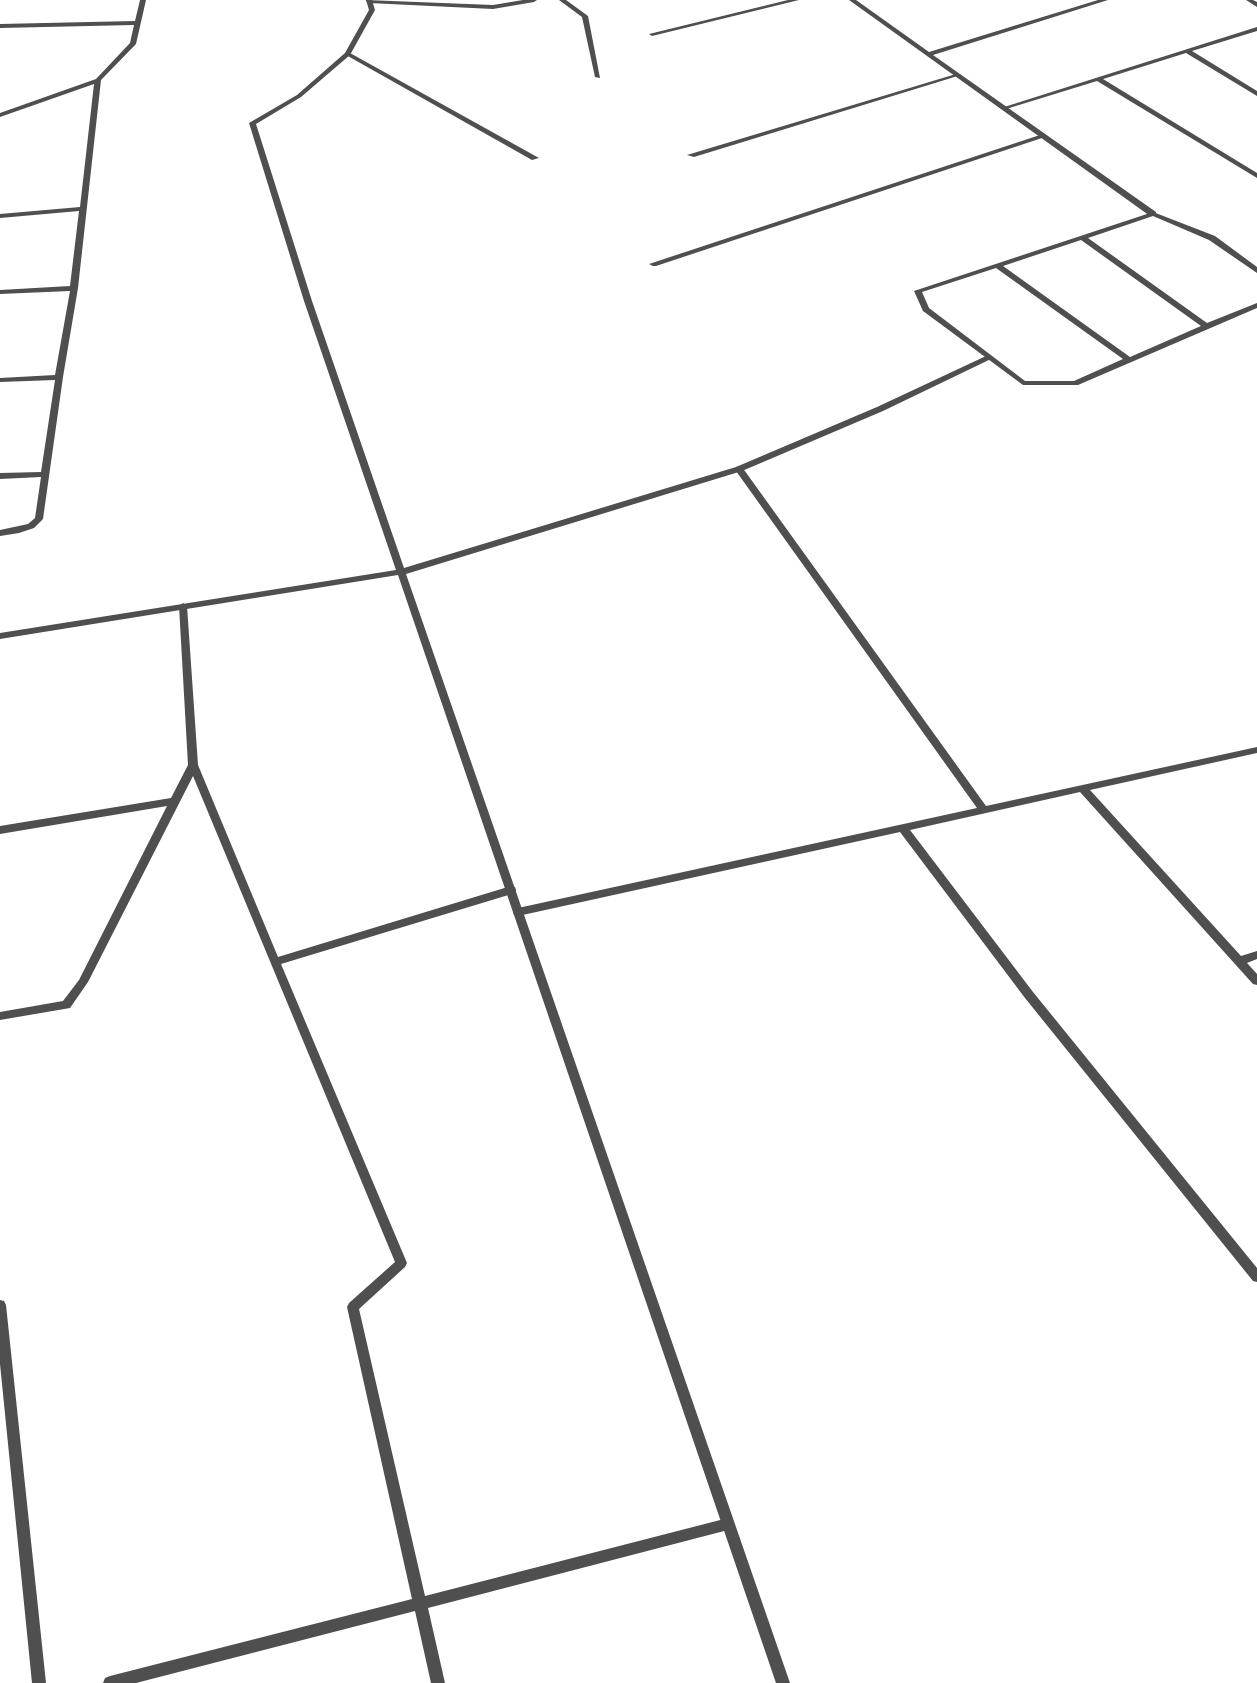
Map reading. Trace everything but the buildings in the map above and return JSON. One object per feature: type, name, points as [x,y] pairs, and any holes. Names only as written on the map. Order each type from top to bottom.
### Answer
[{"type":"street","points":[[0,115],[98,80],[133,44],[143,0]]},
{"type":"street","points":[[534,0],[492,7],[371,0],[372,10],[348,54],[299,96],[252,123],[308,301],[783,1683]]},
{"type":"street","points":[[492,7],[495,0]]},
{"type":"street","points":[[562,0],[586,16],[598,77]]},
{"type":"street","points":[[652,34],[796,0]]},
{"type":"street","points":[[852,0],[1153,214],[1212,238],[1257,271]]},
{"type":"street","points":[[928,54],[1105,0]]},
{"type":"street","points":[[1249,0],[1257,5]]},
{"type":"street","points":[[0,26],[137,23]]},
{"type":"street","points":[[1004,108],[1257,30]]},
{"type":"street","points":[[1186,51],[1257,94]]},
{"type":"street","points":[[348,54],[535,158]]},
{"type":"street","points":[[691,155],[958,75]]},
{"type":"street","points":[[1098,79],[1257,176]]},
{"type":"street","points":[[0,533],[31,526],[39,519],[74,288],[98,80]]},
{"type":"street","points":[[653,264],[1043,136]]},
{"type":"street","points":[[0,216],[82,209]]},
{"type":"street","points":[[1153,214],[918,291],[926,309],[1023,383],[1075,383],[1257,305]]},
{"type":"street","points":[[1082,237],[1206,326]]},
{"type":"street","points":[[997,265],[1129,360]]},
{"type":"street","points":[[0,292],[74,288]]},
{"type":"street","points":[[0,636],[402,572],[739,469],[880,409],[989,358]]},
{"type":"street","points":[[0,380],[59,377]]},
{"type":"street","points":[[739,469],[984,810]]},
{"type":"street","points":[[0,476],[45,474]]},
{"type":"street","points":[[184,606],[193,765],[401,1264],[354,1307],[438,1683]]},
{"type":"street","points":[[518,912],[1257,750]]},
{"type":"street","points":[[0,1016],[66,1005],[83,982],[193,765]]},
{"type":"street","points":[[1082,788],[1257,981]]},
{"type":"street","points":[[0,830],[175,801]]},
{"type":"street","points":[[903,828],[1030,995],[1257,1277]]},
{"type":"street","points":[[275,962],[511,890]]},
{"type":"street","points":[[1239,961],[1257,955]]},
{"type":"street","points":[[0,1305],[40,1683]]},
{"type":"street","points":[[110,1683],[728,1524]]}]
